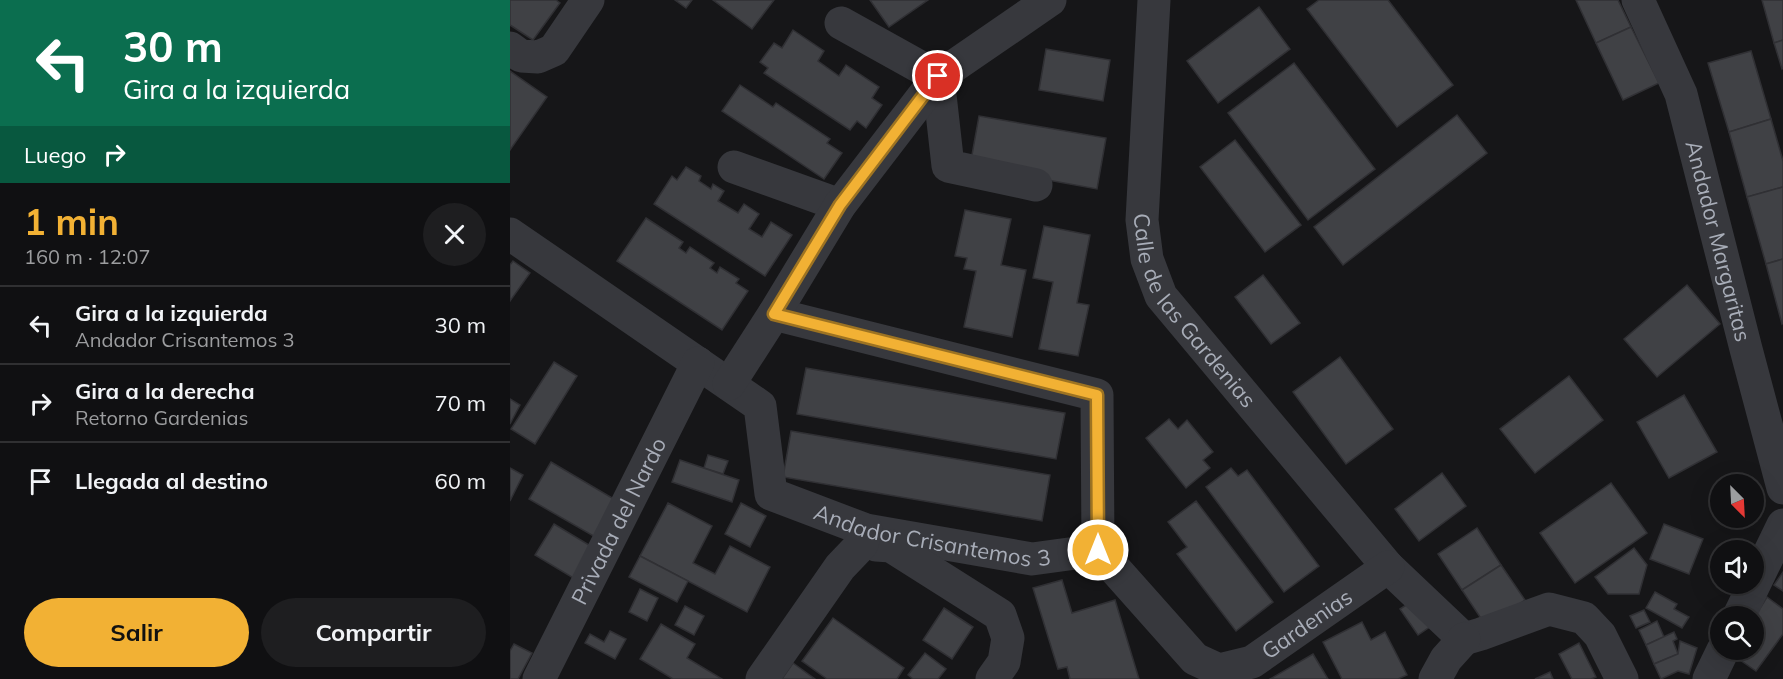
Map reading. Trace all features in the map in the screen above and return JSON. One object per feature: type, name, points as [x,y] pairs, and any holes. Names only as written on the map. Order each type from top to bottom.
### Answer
[{"type":"street","points":[[510,48],[521,56],[538,57],[554,50],[588,0]]},
{"type":"street","points":[[510,234],[729,384],[840,205],[938,76],[1050,0]]},
{"type":"street","name":"Calle de las Gardenias","points":[[1154,0],[1142,220],[1147,259],[1161,296],[1388,567],[1464,639]]},
{"type":"street","name":"Andador Margaritas","points":[[1638,0],[1681,94],[1783,488]]},
{"type":"street","points":[[841,23],[938,76]]},
{"type":"street","points":[[938,76],[948,166],[1036,186]]},
{"type":"street","points":[[734,167],[840,205]]},
{"type":"street","points":[[774,314],[1097,395],[1098,550]]},
{"type":"street","name":"Privada del Nardo","points":[[539,679],[698,363]]},
{"type":"street","name":"Andador Crisantemos 3","points":[[729,384],[760,406],[771,494],[864,537],[1032,558],[1098,550]]},
{"type":"street","points":[[1744,606],[1783,525]]},
{"type":"street","points":[[762,679],[840,567],[864,537],[891,546],[1000,615],[1008,638],[1004,662],[992,679]]},
{"type":"street","name":"Gardenias","points":[[1098,550],[1195,659],[1219,670],[1252,662],[1388,567]]},
{"type":"street","points":[[1435,679],[1446,659],[1464,639],[1549,609],[1584,618],[1600,635],[1622,679]]},
{"type":"street","points":[[1708,679],[1718,660]]},
{"type":"building","points":[[510,0],[556,0],[560,3],[533,40],[510,25]]},
{"type":"building","points":[[675,0],[692,0],[686,8]]},
{"type":"building","points":[[713,0],[774,0],[752,29]]},
{"type":"building","points":[[870,0],[928,0],[889,27]]},
{"type":"building","points":[[1319,0],[1388,0],[1453,85],[1397,127],[1307,9]]},
{"type":"building","points":[[1576,0],[1618,0],[1631,27],[1596,43]]},
{"type":"building","points":[[1762,0],[1783,0],[1783,40],[1774,43]]},
{"type":"building","points":[[1259,7],[1290,49],[1218,103],[1187,61]]},
{"type":"building","points":[[1631,27],[1659,83],[1623,100],[1596,43]]},
{"type":"building","points":[[793,30],[824,51],[818,61],[839,76],[846,65],[879,87],[872,98],[882,105],[866,128],[857,121],[850,130],[764,73],[768,68],[760,62],[774,43],[782,48]]},
{"type":"building","points":[[1783,40],[1783,68],[1782,69],[1774,43]]},
{"type":"building","points":[[1046,49],[1110,60],[1103,101],[1039,90]]},
{"type":"building","points":[[1751,51],[1771,119],[1729,132],[1708,63]]},
{"type":"building","points":[[1294,63],[1375,169],[1308,220],[1228,113]]},
{"type":"building","points":[[510,71],[547,97],[510,150]]},
{"type":"building","points":[[740,85],[773,107],[776,103],[830,139],[827,143],[842,153],[824,179],[722,111]]},
{"type":"building","points":[[1457,115],[1487,153],[1343,265],[1314,227]]},
{"type":"building","points":[[979,116],[1106,138],[1097,189],[970,166]]},
{"type":"building","points":[[1771,119],[1783,161],[1783,187],[1747,197],[1729,132]]},
{"type":"building","points":[[1235,140],[1301,225],[1265,252],[1200,167]]},
{"type":"building","points":[[686,167],[701,176],[699,181],[711,189],[713,184],[724,191],[718,201],[738,213],[744,204],[759,214],[749,229],[762,237],[771,222],[792,235],[765,276],[654,204],[672,176],[677,180]]},
{"type":"building","points":[[1783,187],[1783,259],[1766,264],[1747,197]]},
{"type":"building","points":[[965,210],[1011,219],[1001,265],[1026,270],[1012,337],[964,327],[976,271],[964,269],[967,258],[955,256]]},
{"type":"building","points":[[646,218],[683,242],[679,248],[686,253],[690,247],[714,263],[710,268],[717,273],[720,267],[739,279],[736,283],[748,291],[722,330],[617,261]]},
{"type":"building","points":[[1044,226],[1090,235],[1077,303],[1089,305],[1078,356],[1039,349],[1053,282],[1033,278]]},
{"type":"building","points":[[1783,259],[1783,323],[1782,324],[1766,264]]},
{"type":"building","points":[[513,261],[530,273],[510,301],[510,265]]},
{"type":"building","points":[[1263,275],[1300,323],[1271,344],[1235,297]]},
{"type":"building","points":[[1687,285],[1720,324],[1657,377],[1624,339]]},
{"type":"building","points":[[1340,357],[1393,429],[1346,464],[1293,392]]},
{"type":"building","points":[[554,362],[577,376],[535,444],[511,429]]},
{"type":"building","points":[[806,368],[1065,413],[1056,459],[797,414]]},
{"type":"building","points":[[1569,376],[1603,420],[1535,473],[1500,429]]},
{"type":"building","points":[[1684,395],[1717,452],[1669,478],[1637,422]]},
{"type":"building","points":[[510,399],[520,405],[510,424]]},
{"type":"building","points":[[1169,419],[1178,429],[1187,420],[1213,452],[1203,460],[1210,468],[1186,488],[1146,438]]},
{"type":"building","points":[[791,431],[1050,475],[1042,521],[783,477]]},
{"type":"building","points":[[708,455],[728,461],[723,474],[704,468]]},
{"type":"building","points":[[680,460],[739,480],[732,502],[672,482]]},
{"type":"building","points":[[551,462],[619,502],[597,538],[529,499]]},
{"type":"building","points":[[510,468],[523,475],[510,501]]},
{"type":"building","points":[[1231,468],[1238,476],[1247,470],[1319,566],[1284,592],[1206,487]]},
{"type":"building","points":[[1442,473],[1466,506],[1419,541],[1395,509]]},
{"type":"building","points":[[1611,483],[1647,533],[1575,583],[1540,533]]},
{"type":"building","points":[[1196,501],[1273,602],[1236,631],[1177,554],[1187,547],[1168,522]]},
{"type":"building","points":[[668,503],[712,526],[693,563],[715,574],[730,546],[770,567],[747,612],[640,556]]},
{"type":"building","points":[[741,503],[766,516],[750,547],[725,534]]},
{"type":"building","points":[[554,524],[594,548],[575,579],[535,555]]},
{"type":"building","points":[[1664,524],[1703,539],[1689,574],[1650,559]]},
{"type":"building","points":[[1477,528],[1501,565],[1462,590],[1438,554]]},
{"type":"building","points":[[1634,548],[1647,565],[1639,594],[1608,594],[1595,577]]},
{"type":"building","points":[[640,556],[688,581],[677,602],[629,577]]},
{"type":"building","points":[[1501,565],[1525,600],[1486,626],[1462,590]]},
{"type":"building","points":[[1783,572],[1783,591],[1774,585]]},
{"type":"building","points":[[1062,580],[1072,613],[1115,600],[1139,679],[1070,679],[1067,667],[1058,669],[1033,588]]},
{"type":"building","points":[[640,589],[658,598],[647,621],[629,612]]},
{"type":"building","points":[[1655,592],[1677,604],[1674,609],[1689,617],[1682,628],[1646,608]]},
{"type":"building","points":[[1767,597],[1783,609],[1783,634],[1756,671],[1740,660],[1764,660],[1764,606],[1761,606]]},
{"type":"building","points":[[1417,598],[1434,624],[1418,635],[1400,609]]},
{"type":"building","points":[[685,606],[704,616],[694,635],[675,625]]},
{"type":"building","points":[[944,608],[973,627],[952,659],[923,640]]},
{"type":"building","points":[[1644,610],[1650,622],[1636,628],[1630,616]]},
{"type":"building","points":[[833,618],[904,668],[897,679],[827,679],[802,661]]},
{"type":"building","points":[[1657,621],[1664,637],[1646,645],[1639,630]]},
{"type":"building","points":[[1362,622],[1371,640],[1385,632],[1407,675],[1398,679],[1342,679],[1323,642]]},
{"type":"building","points":[[661,624],[695,644],[687,658],[722,679],[673,679],[640,659]]},
{"type":"building","points":[[610,631],[626,639],[615,659],[585,643],[590,634],[604,642]]},
{"type":"building","points":[[1674,632],[1677,639],[1673,641],[1678,654],[1654,664],[1646,645]]},
{"type":"building","points":[[1680,641],[1697,648],[1689,674],[1678,671],[1661,679],[1654,664],[1678,654]]},
{"type":"building","points":[[1579,643],[1596,677],[1572,679],[1559,654]]},
{"type":"building","points":[[514,644],[532,653],[518,679],[510,679],[510,651]]},
{"type":"building","points":[[925,653],[946,669],[938,679],[913,679],[908,675]]},
{"type":"building","points":[[1313,654],[1328,679],[1270,679]]},
{"type":"building","points":[[793,663],[815,679],[782,679]]},
{"type":"building","points":[[1550,672],[1553,679],[1535,679]]},
{"type":"route","points":[[938,76],[840,205],[774,314],[1097,395],[1098,550]]}]
